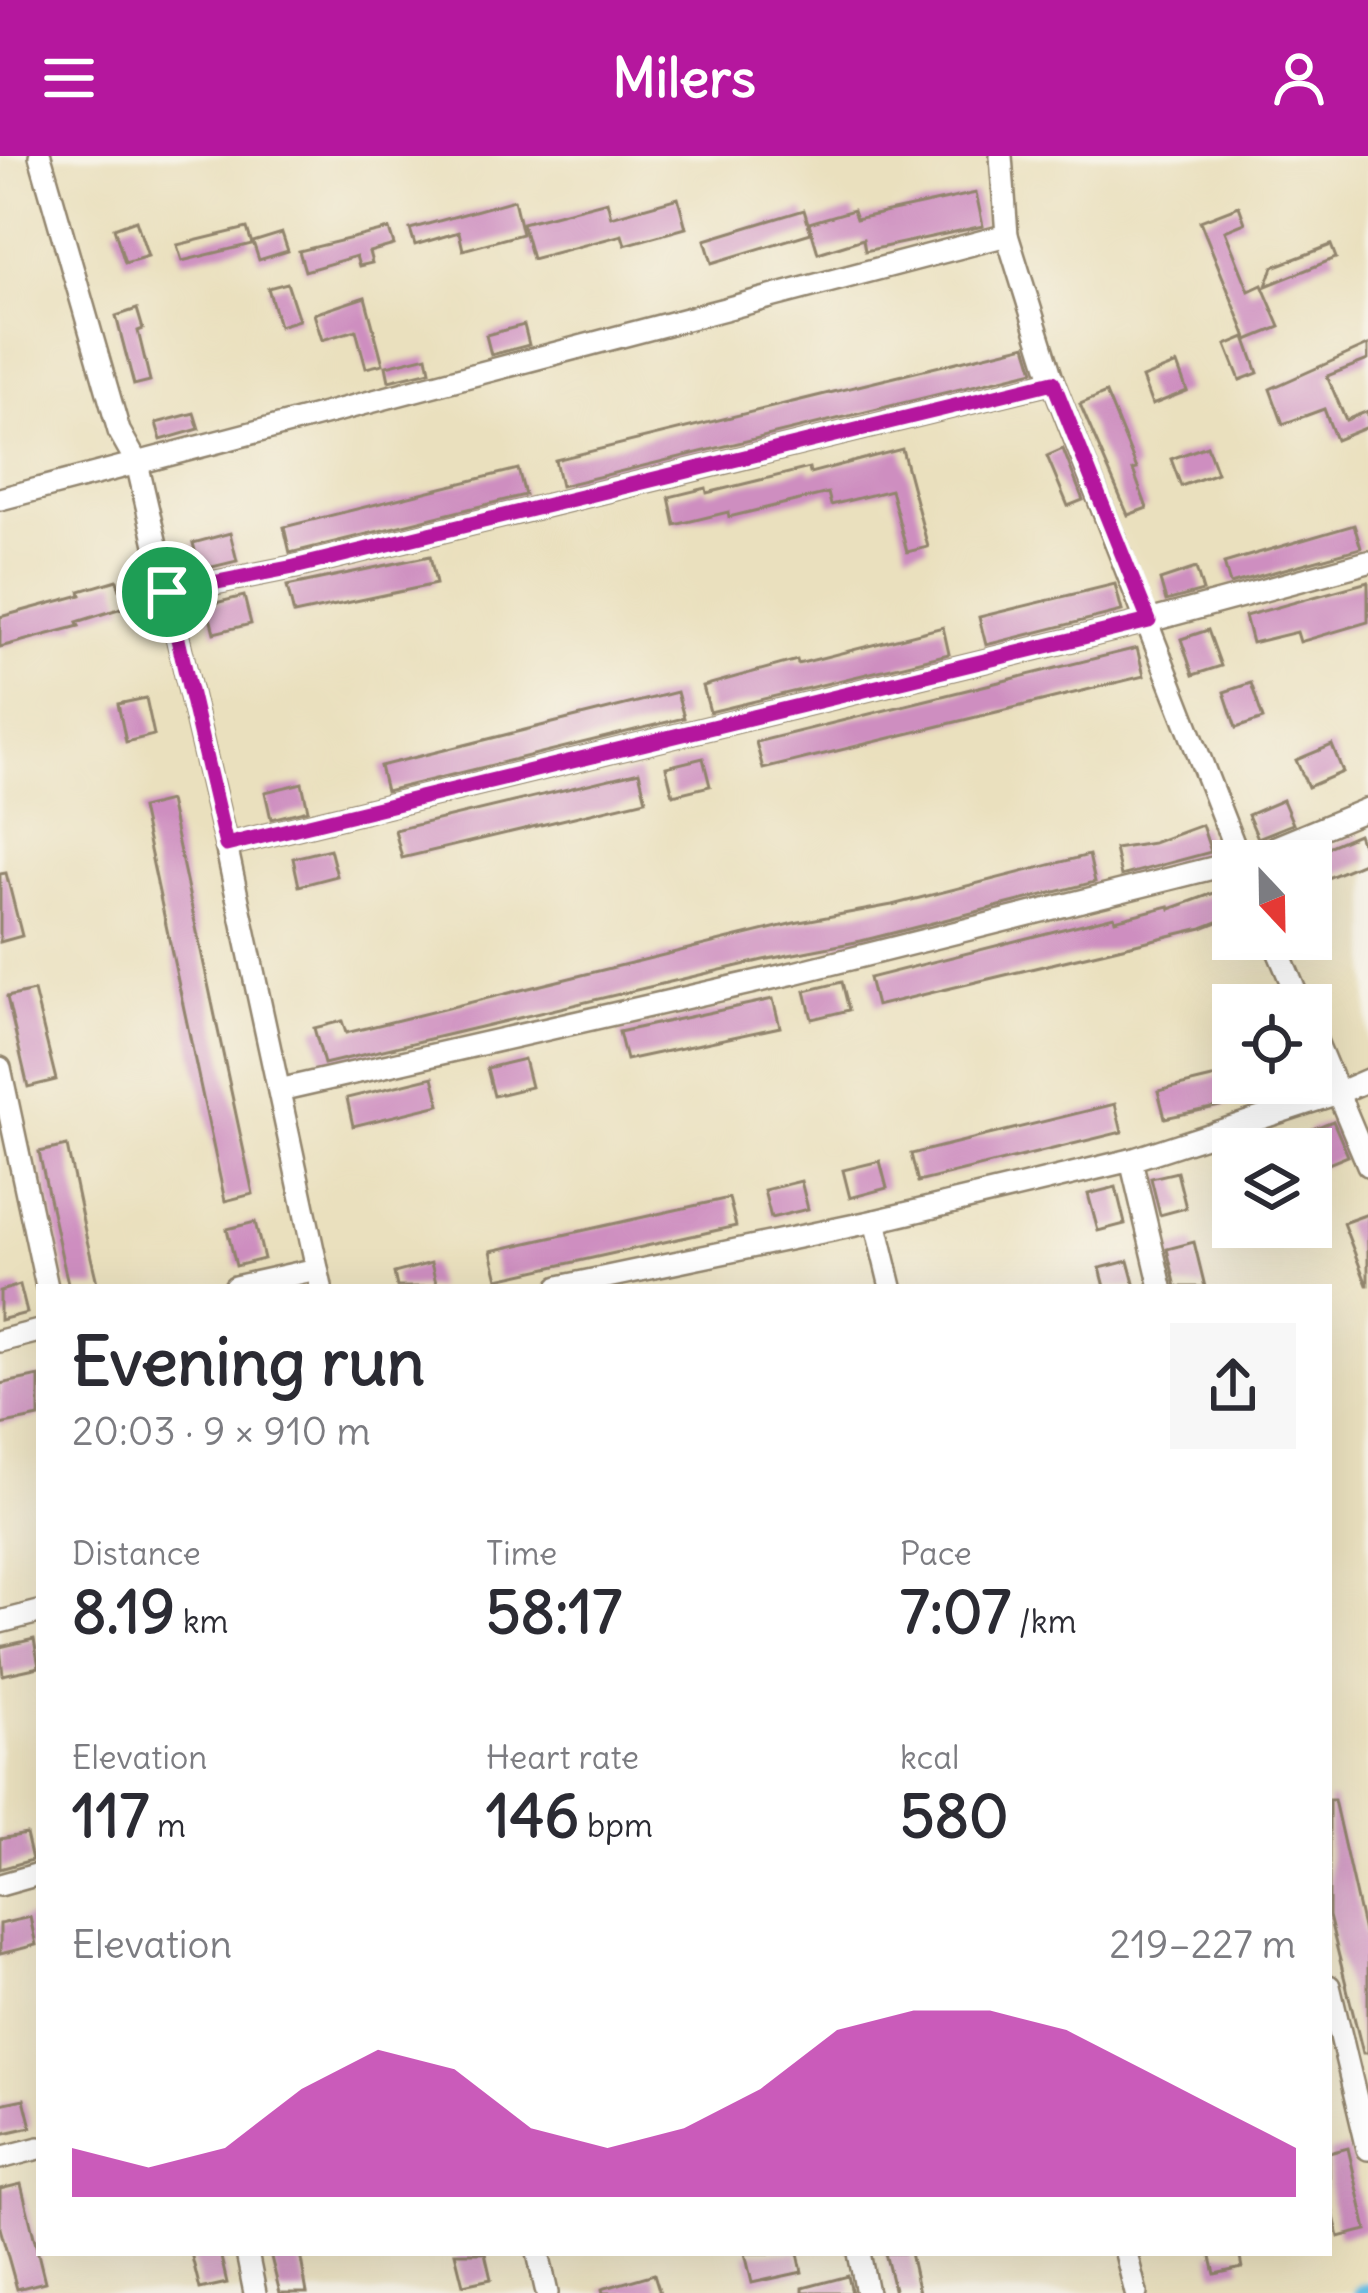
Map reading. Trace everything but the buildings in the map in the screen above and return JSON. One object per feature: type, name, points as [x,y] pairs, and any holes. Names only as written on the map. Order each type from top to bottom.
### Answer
[{"type":"street","points":[[40,156],[118,430],[137,463],[226,845],[319,1278],[263,1284]]},
{"type":"street","points":[[1001,156],[1007,235],[1053,382],[1230,840]]},
{"type":"street","points":[[0,499],[1007,235]]},
{"type":"street","points":[[167,592],[294,567],[1053,382]]},
{"type":"street","points":[[226,845],[1149,621],[1368,562]]},
{"type":"street","points":[[1292,840],[1368,809]]},
{"type":"street","points":[[279,1090],[794,973],[1212,868]]},
{"type":"street","points":[[0,1068],[46,1284]]},
{"type":"street","points":[[1332,1079],[1368,1166]]},
{"type":"street","points":[[586,1284],[632,1279],[1131,1160],[1368,1080]]},
{"type":"street","points":[[1131,1160],[1160,1284]]},
{"type":"street","points":[[875,1221],[890,1284]]},
{"type":"street","points":[[0,1342],[36,1332]]},
{"type":"street","points":[[0,1622],[36,1613]]},
{"type":"street","points":[[0,1885],[36,1875]]},
{"type":"street","points":[[1332,1999],[1368,2149]]},
{"type":"street","points":[[0,2158],[36,2149]]},
{"type":"street","points":[[248,2256],[255,2293]]},
{"type":"street","points":[[539,2256],[547,2293]]},
{"type":"street","points":[[860,2256],[867,2293]]},
{"type":"street","points":[[1127,2256],[1136,2293]]},
{"type":"waterway","points":[[1363,2293],[1368,2292]]},
{"type":"route","points":[[1053,382],[1149,621],[226,845],[167,592],[294,567],[1053,382]]}]
